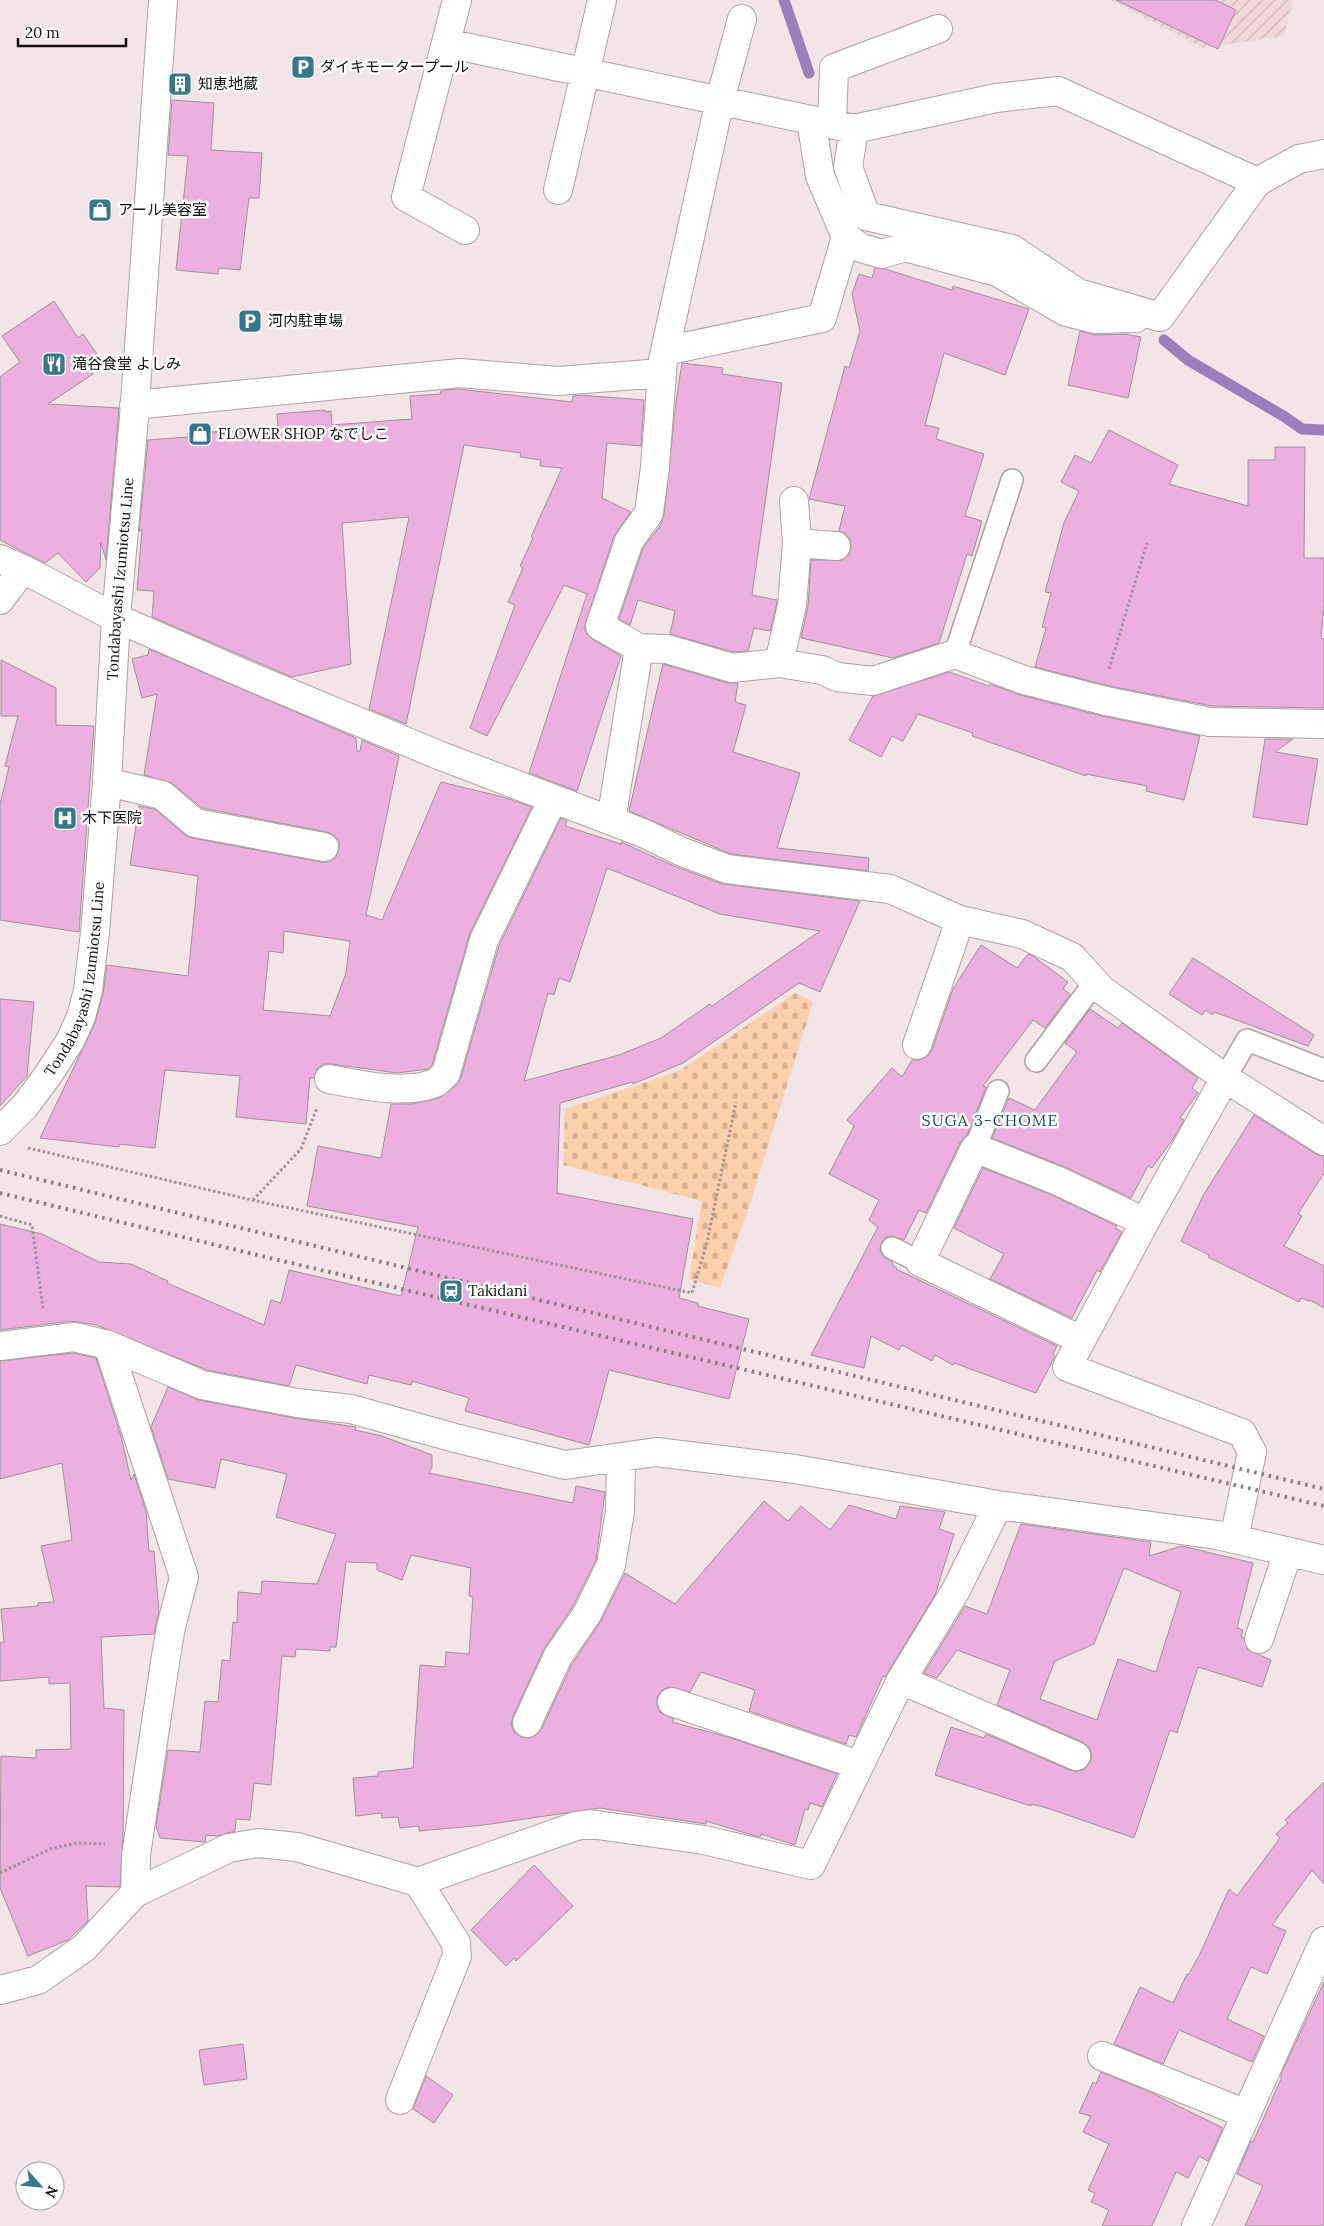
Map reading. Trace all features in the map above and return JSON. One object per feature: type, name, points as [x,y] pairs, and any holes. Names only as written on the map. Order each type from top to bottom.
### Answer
[{"type":"street","points":[[457,0],[406,197],[465,230]]},
{"type":"street","points":[[558,190],[602,0]]},
{"type":"street","name":"Tondabayashi Izumiotsu Line","points":[[0,1131],[25,1106],[70,1041],[81,1017],[88,990],[95,933],[108,782],[116,618],[134,405],[145,344],[168,11]]},
{"type":"street","points":[[742,19],[720,100],[664,362],[655,467],[648,513],[629,541],[600,626],[639,648],[667,650],[732,668],[779,663],[822,670],[837,677],[873,681],[955,654],[1024,680],[1100,699],[1210,722],[1324,724]]},
{"type":"street","points":[[938,29],[834,68],[832,124],[820,176],[846,237],[861,248],[882,254],[906,247],[997,272],[1066,312],[1096,319],[1160,317]]},
{"type":"street","points":[[446,43],[832,124],[1058,90],[1257,182]]},
{"type":"street","points":[[832,124],[866,216],[1012,249],[1078,293],[1160,317]]},
{"type":"street","points":[[1160,317],[1257,182],[1299,159],[1324,154]]},
{"type":"street","points":[[134,405],[460,373],[558,381],[664,362],[822,318],[846,237]]},
{"type":"street","points":[[779,663],[792,605],[797,543],[794,501]]},
{"type":"street","points":[[797,543],[836,546]]},
{"type":"street","points":[[0,600],[12,564],[116,618],[422,749],[611,821],[727,869],[890,889],[960,920],[1022,934],[1072,957],[1102,990],[1225,1078],[1324,1141]]},
{"type":"street","points":[[611,821],[639,648]]},
{"type":"street","points":[[108,782],[162,795],[195,823],[324,847]]},
{"type":"street","points":[[329,1078],[367,1087],[416,1087],[436,1082],[446,1073],[484,940],[553,799]]},
{"type":"street","points":[[917,1044],[960,920]]},
{"type":"street","points":[[1225,1078],[1067,1368],[1242,1433],[1252,1452],[1234,1540]]},
{"type":"street","points":[[1081,1340],[920,1262],[975,1148],[1058,1181],[1145,1222]]},
{"type":"street","points":[[0,1346],[74,1336],[108,1345],[202,1385],[297,1403],[351,1409],[455,1438],[565,1465],[656,1452],[795,1469],[998,1505],[1217,1535],[1324,1560]]},
{"type":"street","points":[[108,1345],[184,1577],[171,1627],[138,1845],[135,1893]]},
{"type":"street","points":[[527,1723],[558,1656],[586,1614],[611,1565],[620,1512],[621,1457]]},
{"type":"street","points":[[0,1990],[38,1980],[84,1948],[135,1893],[229,1848],[258,1843],[297,1848],[418,1882],[576,1826],[590,1824],[704,1840],[811,1865],[901,1680],[956,1590],[998,1505]]},
{"type":"street","points":[[1259,1639],[1288,1552]]},
{"type":"street","points":[[901,1680],[1076,1756]]},
{"type":"street","points":[[672,1702],[859,1765]]},
{"type":"street","points":[[400,2100],[457,1956],[456,1943],[418,1882]]},
{"type":"street","points":[[1196,2226],[1324,1941]]},
{"type":"street","points":[[1102,2056],[1246,2114]]},
{"type":"lane","points":[[955,654],[1012,480]]},
{"type":"lane","points":[[1036,1061],[1095,982]]},
{"type":"lane","points":[[1225,1078],[1247,1040],[1324,1070]]},
{"type":"lane","points":[[975,1148],[998,1091]]},
{"type":"lane","points":[[892,1248],[920,1262]]},
{"type":"path","points":[[1100,699],[1147,543]]},
{"type":"path","points":[[252,1200],[301,1149],[329,1078]]},
{"type":"path","points":[[26,1148],[252,1200],[692,1293],[707,1242],[736,1102]]},
{"type":"path","points":[[0,1216],[32,1225],[47,1340]]},
{"type":"path","points":[[0,1873],[50,1849],[76,1843],[138,1845]]},
{"type":"shaded area","points":[[1111,0],[1293,0],[1284,36],[1203,48]]},
{"type":"green space","points":[[795,993],[813,1002],[748,1210],[720,1288],[689,1279],[702,1201],[563,1165],[565,1109],[679,1071]]},
{"type":"building","points":[[1116,0],[1215,0],[1236,10],[1218,49]]},
{"type":"building","points":[[172,100],[214,103],[211,150],[262,153],[259,198],[249,198],[240,270],[219,268],[218,274],[176,270],[188,156],[168,155]]},
{"type":"building","points":[[875,268],[885,269],[952,290],[953,286],[1029,309],[1005,375],[944,353],[925,425],[939,428],[936,439],[984,454],[965,516],[982,521],[972,556],[967,554],[939,643],[893,658],[801,638],[808,606],[811,560],[842,560],[849,555],[851,548],[850,539],[845,533],[839,531],[845,506],[809,499],[845,366],[849,368],[860,331],[852,294],[859,274],[872,278]]},
{"type":"building","points":[[54,301],[78,338],[83,334],[101,360],[89,368],[93,374],[48,404],[119,408],[106,560],[101,543],[100,568],[86,582],[58,553],[45,563],[0,540],[0,377],[20,362],[2,336]]},
{"type":"building","points":[[1080,331],[1095,335],[1125,334],[1141,337],[1128,398],[1068,385]]},
{"type":"building","points":[[682,363],[723,368],[722,374],[782,383],[752,595],[777,600],[777,603],[770,631],[754,628],[748,651],[733,652],[670,634],[675,611],[638,600],[630,625],[619,619],[643,548],[660,526],[664,515]]},
{"type":"building","points":[[458,389],[572,402],[573,396],[579,395],[644,400],[641,446],[607,443],[602,498],[631,512],[614,536],[584,628],[592,639],[621,656],[577,791],[529,773],[587,594],[564,585],[487,736],[470,728],[515,605],[508,602],[523,568],[520,566],[562,468],[540,466],[541,460],[520,457],[521,453],[464,445],[406,724],[369,709],[409,517],[342,523],[351,664],[292,677],[152,617],[154,591],[137,590],[142,529],[139,532],[148,440],[188,437],[188,433],[278,429],[277,414],[325,410],[325,412],[331,411],[332,425],[412,419],[410,396],[441,394],[440,392],[444,390]]},
{"type":"building","points":[[1109,430],[1178,465],[1169,484],[1248,506],[1248,460],[1275,460],[1275,447],[1305,447],[1304,558],[1324,558],[1324,605],[1321,638],[1324,639],[1324,708],[1212,706],[1109,686],[1035,667],[1046,628],[1042,627],[1051,593],[1045,592],[1064,523],[1079,491],[1061,482],[1075,455],[1091,463]]},
{"type":"building","points":[[149,649],[356,738],[357,751],[360,751],[362,740],[399,756],[366,915],[382,920],[441,782],[503,797],[532,807],[470,933],[432,1065],[428,1069],[397,1073],[323,1064],[317,1069],[314,1078],[310,1078],[306,1124],[236,1117],[240,1076],[165,1070],[155,1148],[119,1144],[119,1147],[40,1138],[95,1023],[103,994],[107,965],[188,976],[198,876],[130,865],[139,806],[155,809],[185,835],[192,838],[321,862],[330,862],[336,857],[339,850],[339,841],[334,835],[327,832],[202,808],[172,783],[144,775],[157,694],[142,698],[132,659],[148,655]],"holes":[[[284,931],[350,941],[346,973],[330,1016],[263,1010],[269,951],[283,953]]]},
{"type":"building","points":[[1,660],[56,688],[56,725],[94,726],[79,932],[0,920],[0,804],[9,767],[5,766],[18,716],[1,716]]},
{"type":"building","points":[[663,664],[728,683],[738,683],[735,702],[746,705],[733,752],[800,773],[777,848],[869,858],[868,871],[731,854],[629,811]]},
{"type":"building","points":[[949,672],[1020,695],[1102,716],[1200,736],[1184,800],[1146,791],[1147,786],[1086,774],[1086,776],[972,736],[973,733],[918,714],[903,741],[892,736],[881,757],[849,740],[873,696]]},
{"type":"building","points":[[1265,739],[1293,739],[1275,752],[1318,759],[1307,825],[1253,817]]},
{"type":"building","points":[[561,818],[567,821],[565,826],[621,844],[621,842],[674,866],[722,884],[860,901],[820,992],[799,983],[683,1063],[633,1084],[632,1082],[560,1103],[557,1193],[693,1219],[679,1298],[698,1303],[698,1306],[749,1319],[729,1399],[609,1370],[589,1445],[465,1411],[469,1398],[412,1381],[411,1385],[369,1375],[367,1384],[296,1365],[289,1386],[207,1370],[96,1325],[72,1321],[0,1330],[0,1224],[42,1234],[99,1262],[131,1264],[168,1281],[167,1283],[264,1325],[271,1300],[281,1303],[289,1270],[401,1296],[418,1227],[307,1206],[318,1146],[381,1158],[391,1104],[412,1104],[439,1098],[458,1084],[499,946]],"holes":[[[607,868],[720,914],[820,931],[712,1006],[710,1004],[661,1038],[619,1055],[524,1081],[548,993],[554,995],[559,978],[570,982]]]},
{"type":"building","points":[[981,945],[1017,968],[1028,954],[1033,956],[1068,982],[1063,989],[1070,994],[1045,1028],[1033,1020],[983,1086],[986,1087],[967,1135],[961,1141],[926,1213],[919,1210],[904,1240],[892,1236],[886,1237],[881,1243],[880,1249],[882,1255],[893,1263],[892,1265],[896,1269],[1057,1346],[1053,1354],[1055,1356],[1036,1393],[954,1363],[953,1365],[935,1355],[932,1361],[902,1345],[899,1350],[871,1336],[864,1368],[811,1355],[878,1227],[869,1220],[879,1200],[829,1174],[854,1126],[847,1120],[892,1068],[902,1077],[912,1060],[920,1060],[928,1056],[932,1050],[953,989]]},
{"type":"building","points":[[1193,958],[1314,1035],[1308,1046],[1214,1012],[1212,1015],[1206,1010],[1202,1015],[1169,994]]},
{"type":"building","points":[[0,999],[34,1002],[27,1076],[0,1106]]},
{"type":"building","points":[[1090,1009],[1118,1028],[1122,1023],[1198,1078],[1192,1088],[1198,1093],[1180,1118],[1184,1120],[1152,1168],[1148,1166],[1131,1198],[1065,1167],[992,1138],[1009,1098],[1035,1110],[1077,1052],[1065,1043]]},
{"type":"building","points":[[1254,1115],[1316,1154],[1324,1157],[1324,1173],[1298,1214],[1302,1216],[1284,1246],[1324,1266],[1324,1308],[1310,1300],[1301,1298],[1299,1302],[1208,1257],[1209,1255],[1181,1241],[1204,1194]]},
{"type":"building","points":[[983,1168],[1052,1195],[1117,1226],[1115,1228],[1122,1232],[1100,1272],[1097,1270],[1072,1318],[990,1279],[1004,1254],[954,1228]]},
{"type":"building","points":[[73,1353],[96,1358],[121,1436],[131,1480],[134,1474],[146,1511],[149,1551],[154,1551],[159,1612],[154,1634],[101,1637],[104,1708],[124,1710],[123,1838],[120,1887],[86,1886],[88,1921],[68,1940],[28,1956],[0,1888],[1,1756],[36,1758],[36,1750],[71,1749],[70,1683],[49,1684],[49,1677],[0,1681],[0,1643],[4,1642],[1,1609],[38,1606],[38,1603],[54,1602],[41,1546],[72,1540],[62,1463],[0,1479],[0,1361]]},
{"type":"building","points":[[168,1387],[199,1400],[294,1418],[356,1427],[355,1430],[382,1436],[432,1455],[432,1467],[429,1473],[573,1503],[576,1486],[605,1492],[596,1560],[573,1606],[544,1649],[513,1716],[511,1724],[514,1732],[521,1737],[529,1738],[541,1730],[572,1664],[601,1621],[625,1573],[675,1604],[764,1501],[788,1521],[801,1506],[830,1530],[849,1505],[896,1519],[900,1506],[945,1512],[939,1529],[954,1534],[935,1595],[885,1677],[883,1676],[856,1737],[849,1735],[846,1744],[749,1711],[755,1690],[701,1672],[690,1692],[669,1687],[662,1690],[657,1697],[657,1705],[660,1712],[674,1719],[672,1722],[731,1738],[837,1774],[822,1807],[810,1803],[808,1810],[805,1809],[795,1845],[761,1834],[760,1837],[706,1821],[706,1824],[600,1808],[484,1825],[419,1831],[419,1826],[400,1828],[398,1817],[382,1818],[381,1813],[356,1816],[353,1778],[378,1776],[378,1772],[413,1768],[420,1665],[445,1667],[446,1652],[469,1654],[473,1597],[469,1596],[471,1568],[411,1555],[402,1580],[377,1570],[377,1563],[346,1562],[336,1647],[330,1647],[330,1651],[296,1649],[295,1657],[282,1656],[271,1785],[254,1783],[250,1820],[236,1819],[235,1831],[218,1836],[206,1835],[205,1842],[160,1838],[156,1826],[168,1750],[200,1752],[205,1701],[218,1702],[222,1660],[230,1661],[233,1622],[237,1623],[238,1592],[261,1594],[262,1581],[317,1584],[336,1534],[276,1517],[287,1474],[221,1459],[215,1488],[168,1479],[151,1427]]},
{"type":"building","points":[[1021,1524],[1151,1542],[1149,1556],[1182,1546],[1253,1563],[1237,1628],[1243,1630],[1241,1637],[1244,1638],[1248,1650],[1271,1660],[1262,1687],[1198,1667],[1177,1733],[1170,1730],[1134,1838],[1047,1808],[1031,1804],[1031,1806],[935,1775],[951,1727],[984,1738],[986,1734],[1077,1772],[1085,1769],[1090,1762],[1092,1755],[1089,1747],[1082,1742],[997,1705],[1010,1670],[957,1650],[937,1678],[924,1673],[965,1606],[987,1614]],"holes":[[[1124,1568],[1181,1592],[1156,1672],[1118,1659],[1097,1720],[1040,1699],[1055,1661],[1094,1644]]]},
{"type":"building","points":[[1324,1782],[1324,1884],[1312,1870],[1272,1925],[1286,1931],[1267,1974],[1251,1967],[1227,2019],[1264,2036],[1252,2062],[1179,2030],[1163,2064],[1114,2044],[1140,1987],[1173,2003],[1187,1974],[1199,1956],[1229,1889],[1237,1896],[1280,1838],[1276,1834],[1288,1823],[1285,1820]]},
{"type":"building","points":[[534,1865],[573,1906],[516,1961],[514,1958],[506,1966],[471,1930]]},
{"type":"building","points":[[1324,1982],[1324,2226],[1245,2226],[1263,2186],[1237,2174]]},
{"type":"building","points":[[243,2044],[247,2079],[204,2085],[199,2050]]},
{"type":"building","points":[[1101,2072],[1150,2092],[1223,2128],[1208,2161],[1199,2156],[1188,2178],[1176,2172],[1152,2226],[1102,2226],[1109,2210],[1091,2202],[1095,2193],[1088,2190],[1109,2144],[1083,2132],[1091,2116],[1079,2113],[1093,2082],[1096,2084]]},
{"type":"building","points":[[426,2076],[453,2095],[434,2123],[413,2109]]},
{"type":"waterway","points":[[784,0],[809,73]]},
{"type":"waterway","points":[[1164,340],[1188,360],[1302,429],[1324,430]]},
{"type":"railway","points":[[0,1170],[1324,1489]]},
{"type":"railway","points":[[0,1193],[1324,1506]]},
{"type":"place","name":"ダイキモータープール","points":[[303,67]]},
{"type":"place","name":"知恵地蔵","points":[[180,84]]},
{"type":"place","name":"アール美容室","points":[[100,210]]},
{"type":"place","name":"河内駐車場","points":[[250,321]]},
{"type":"place","name":"滝谷食堂 よしみ","points":[[54,364]]},
{"type":"place","name":"FLOWER SHOP なでしこ","points":[[200,434]]},
{"type":"place","name":"木下医院","points":[[65,818]]},
{"type":"place","name":"Takidani","points":[[451,1291]]},
{"type":"district","name":"SUGA 3-CHOME","points":[[990,1120]]}]
